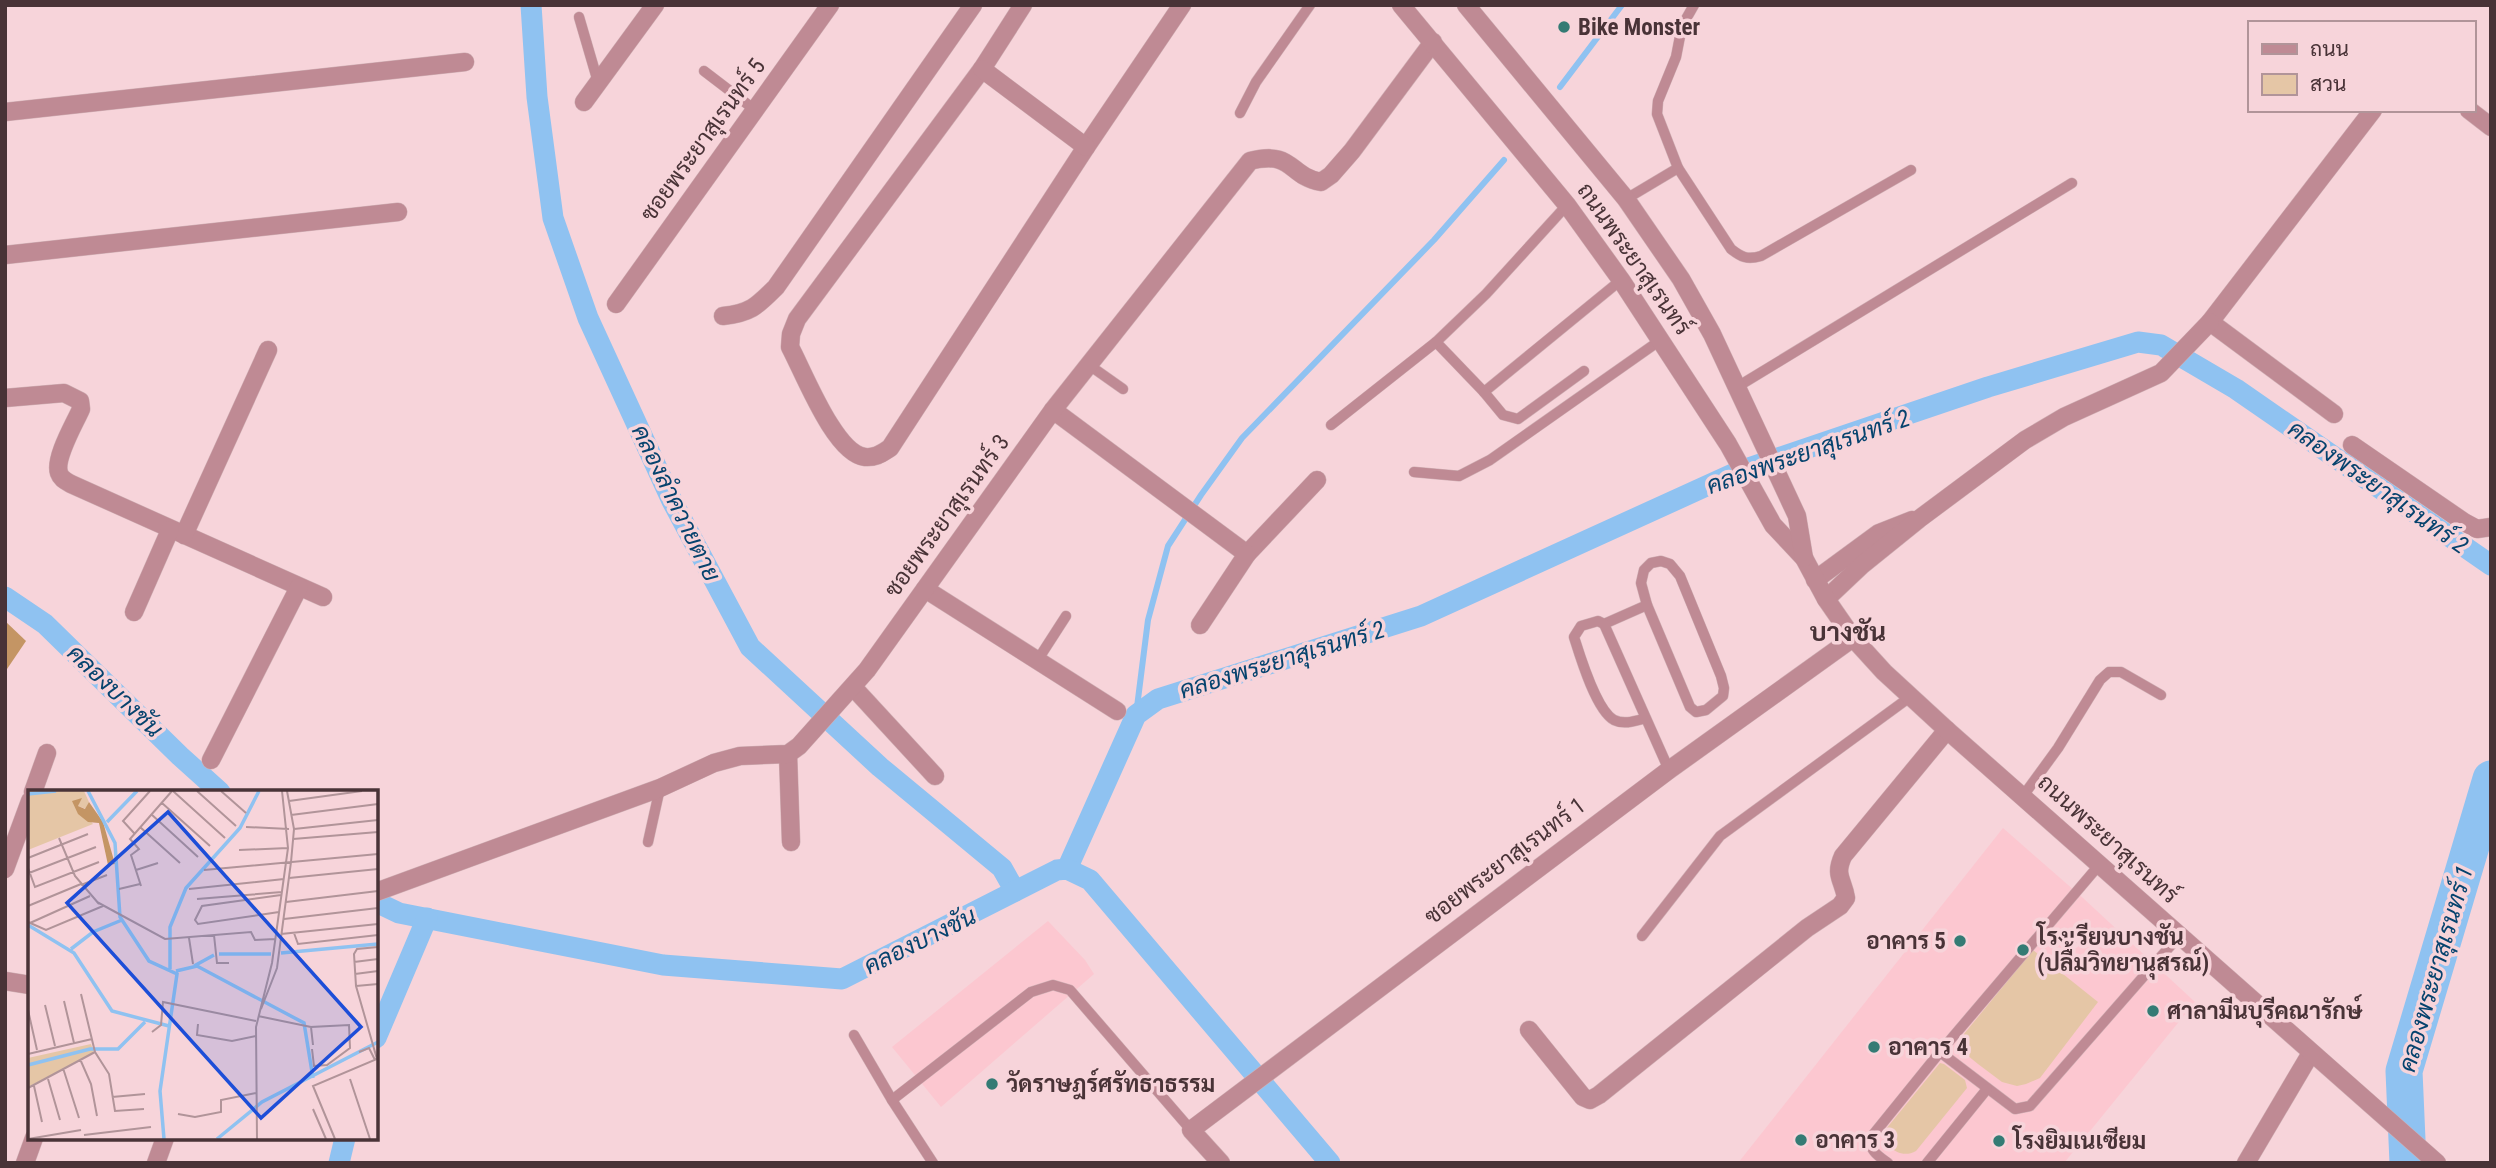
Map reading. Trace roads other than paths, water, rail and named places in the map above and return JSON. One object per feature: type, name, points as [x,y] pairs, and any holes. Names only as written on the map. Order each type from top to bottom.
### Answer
[{"type":"street","points":[[584,102],[655,5]]},
{"type":"street","name":"ซอยพระยาสุเรนทร์ 5","points":[[616,304],[830,5]]},
{"type":"street","points":[[723,316],[745,313],[758,305],[776,287],[973,5]]},
{"type":"street","points":[[1023,5],[982,69],[797,319],[791,334],[790,348],[833,432],[847,448],[863,457],[877,456],[890,448],[1182,5]]},
{"type":"street","name":"ถนนพระยาสุเรนทร์","points":[[1401,5],[1567,205],[1621,280],[1728,444],[1773,525],[1804,558],[1826,599],[1853,638],[1910,697],[2437,1163]]},
{"type":"street","name":"ถนนพระยาสุเรนทร์","points":[[1466,5],[1626,200],[1681,279],[1712,334],[1797,516],[1804,558]]},
{"type":"street","name":"ซอยพระยาสุเรนทร์ 3","points":[[794,750],[849,691],[1053,410],[1250,161],[1269,156],[1286,162],[1309,180],[1321,182],[1352,150],[1433,42]]},
{"type":"street","points":[[5,112],[465,62]]},
{"type":"street","points":[[982,69],[1086,147]]},
{"type":"street","points":[[1826,599],[1919,519],[2025,440],[2064,417],[2161,373],[2210,323],[2371,112]]},
{"type":"street","points":[[2472,112],[2491,127]]},
{"type":"street","points":[[5,255],[398,212]]},
{"type":"street","points":[[2210,323],[2334,414]]},
{"type":"street","points":[[134,612],[268,350]]},
{"type":"street","points":[[5,398],[64,393],[80,401],[81,409],[58,460],[58,471],[62,478],[323,597]]},
{"type":"street","points":[[1053,410],[1247,554]]},
{"type":"street","points":[[2352,444],[2463,522],[2477,529],[2491,527]]},
{"type":"street","points":[[1200,625],[1247,554],[1317,480]]},
{"type":"street","points":[[1815,580],[1879,533],[1903,522],[1919,519]]},
{"type":"street","points":[[211,760],[299,587]]},
{"type":"street","points":[[925,589],[1117,711]]},
{"type":"street","name":"ซอยพระยาสุเรนทร์ 1","points":[[1191,1130],[1669,769],[1853,638]]},
{"type":"street","points":[[849,691],[935,776]]},
{"type":"street","points":[[1529,1030],[1583,1097],[1590,1100],[1599,1095],[1807,928],[1840,906],[1846,898],[1838,877],[1838,867],[1843,856],[1947,730]]},
{"type":"street","points":[[378,891],[660,788],[714,763],[740,756],[794,750],[791,842]]},
{"type":"street","points":[[34,790],[47,754]]},
{"type":"street","points":[[5,869],[28,807]]},
{"type":"street","points":[[5,981],[28,985]]},
{"type":"street","points":[[2246,1163],[2311,1053]]},
{"type":"street","points":[[1191,1130],[1221,1163]]},
{"type":"street","points":[[25,1163],[33,1140]]},
{"type":"street","points":[[156,1163],[164,1140]]},
{"type":"lane","points":[[1240,113],[1256,82],[1310,5]]},
{"type":"lane","points":[[1693,5],[1682,26],[1676,57],[1658,101],[1657,114],[1678,168],[1731,249],[1740,257],[1749,259],[1761,256],[1911,170]]},
{"type":"lane","points":[[579,17],[598,82]]},
{"type":"lane","points":[[704,71],[755,110]]},
{"type":"lane","points":[[1626,200],[1678,168]]},
{"type":"lane","points":[[1737,387],[2072,183]]},
{"type":"lane","points":[[1331,425],[1436,342],[1486,294],[1567,205]]},
{"type":"lane","points":[[1483,392],[1621,280]]},
{"type":"lane","points":[[1414,472],[1458,476],[1468,472],[1490,460],[1662,339]]},
{"type":"lane","points":[[1436,342],[1503,415],[1518,419],[1584,371]]},
{"type":"lane","points":[[1089,365],[1123,389]]},
{"type":"lane","points":[[1661,561],[1670,564],[1680,576],[1724,688],[1723,696],[1706,710],[1696,712],[1690,707],[1647,605],[1641,583],[1644,570],[1651,563],[1661,561]]},
{"type":"lane","points":[[1604,624],[1647,605]]},
{"type":"lane","points":[[1037,661],[1066,616]]},
{"type":"lane","points":[[1646,718],[1627,723],[1616,721],[1608,715],[1598,699],[1574,637],[1581,626],[1598,621],[1604,624],[1669,769]]},
{"type":"lane","points":[[2024,796],[2058,748],[2100,680],[2109,672],[2121,672],[2161,695]]},
{"type":"lane","points":[[1642,936],[1720,836],[1910,697]]},
{"type":"lane","points":[[648,842],[660,788]]},
{"type":"lane","points":[[1888,1163],[1872,1149],[1872,1136],[2100,864]]},
{"type":"lane","points":[[1940,1052],[2015,1109],[2030,1106],[2179,936]]},
{"type":"lane","points":[[892,1100],[1031,992],[1053,985],[1070,990],[1191,1130]]},
{"type":"lane","points":[[855,1035],[892,1100],[933,1163]]},
{"type":"lane","points":[[1927,1163],[1987,1089]]},
{"type":"waterway","name":"คลองลำควายตาย","points":[[531,5],[537,97],[553,218],[588,318],[672,501],[750,647],[880,767],[1002,868],[1015,891]]},
{"type":"waterway","points":[[1560,87],[1622,5]]},
{"type":"waterway","points":[[1136,715],[1148,620],[1168,546],[1201,495],[1242,438],[1434,240],[1504,160]]},
{"type":"waterway","name":"คลองพระยาสุเรนทร์ 2","points":[[1067,869],[1136,715],[1158,699],[1421,616],[1737,472],[1988,387],[2138,342],[2161,345],[2236,389],[2491,565]]},
{"type":"waterway","name":"คลองบางชัน","points":[[5,597],[45,624],[218,790]]},
{"type":"waterway","name":"คลองพระยาสุเรนทร์ 1","points":[[2408,1163],[2404,1071],[2491,779]]},
{"type":"waterway","name":"คลองบางชัน","points":[[378,903],[399,913],[663,965],[842,979],[1057,870],[1067,869],[1090,880],[1330,1163]]},
{"type":"waterway","points":[[378,1033],[427,918]]},
{"type":"waterway","points":[[339,1163],[345,1140]]},
{"type":"place","name":"Bike Monster","points":[[1564,27]]},
{"type":"place","name":"อาคาร 5","points":[[1960,941]]},
{"type":"place","name":"โรงเรียนบางชัน (ปลื้มวิทยานุสรณ์)","points":[[2023,950]]},
{"type":"place","name":"ศาลามีนบุรีคณารักษ์","points":[[2153,1011]]},
{"type":"place","name":"อาคาร 4","points":[[1874,1047]]},
{"type":"place","name":"วัดราษฎร์ศรัทธาธรรม","points":[[992,1084]]},
{"type":"place","name":"อาคาร 3","points":[[1801,1140]]},
{"type":"place","name":"โรงยิมเนเซียม","points":[[1999,1141]]},
{"type":"district","name":"บางชัน","points":[[1848,632]]}]
